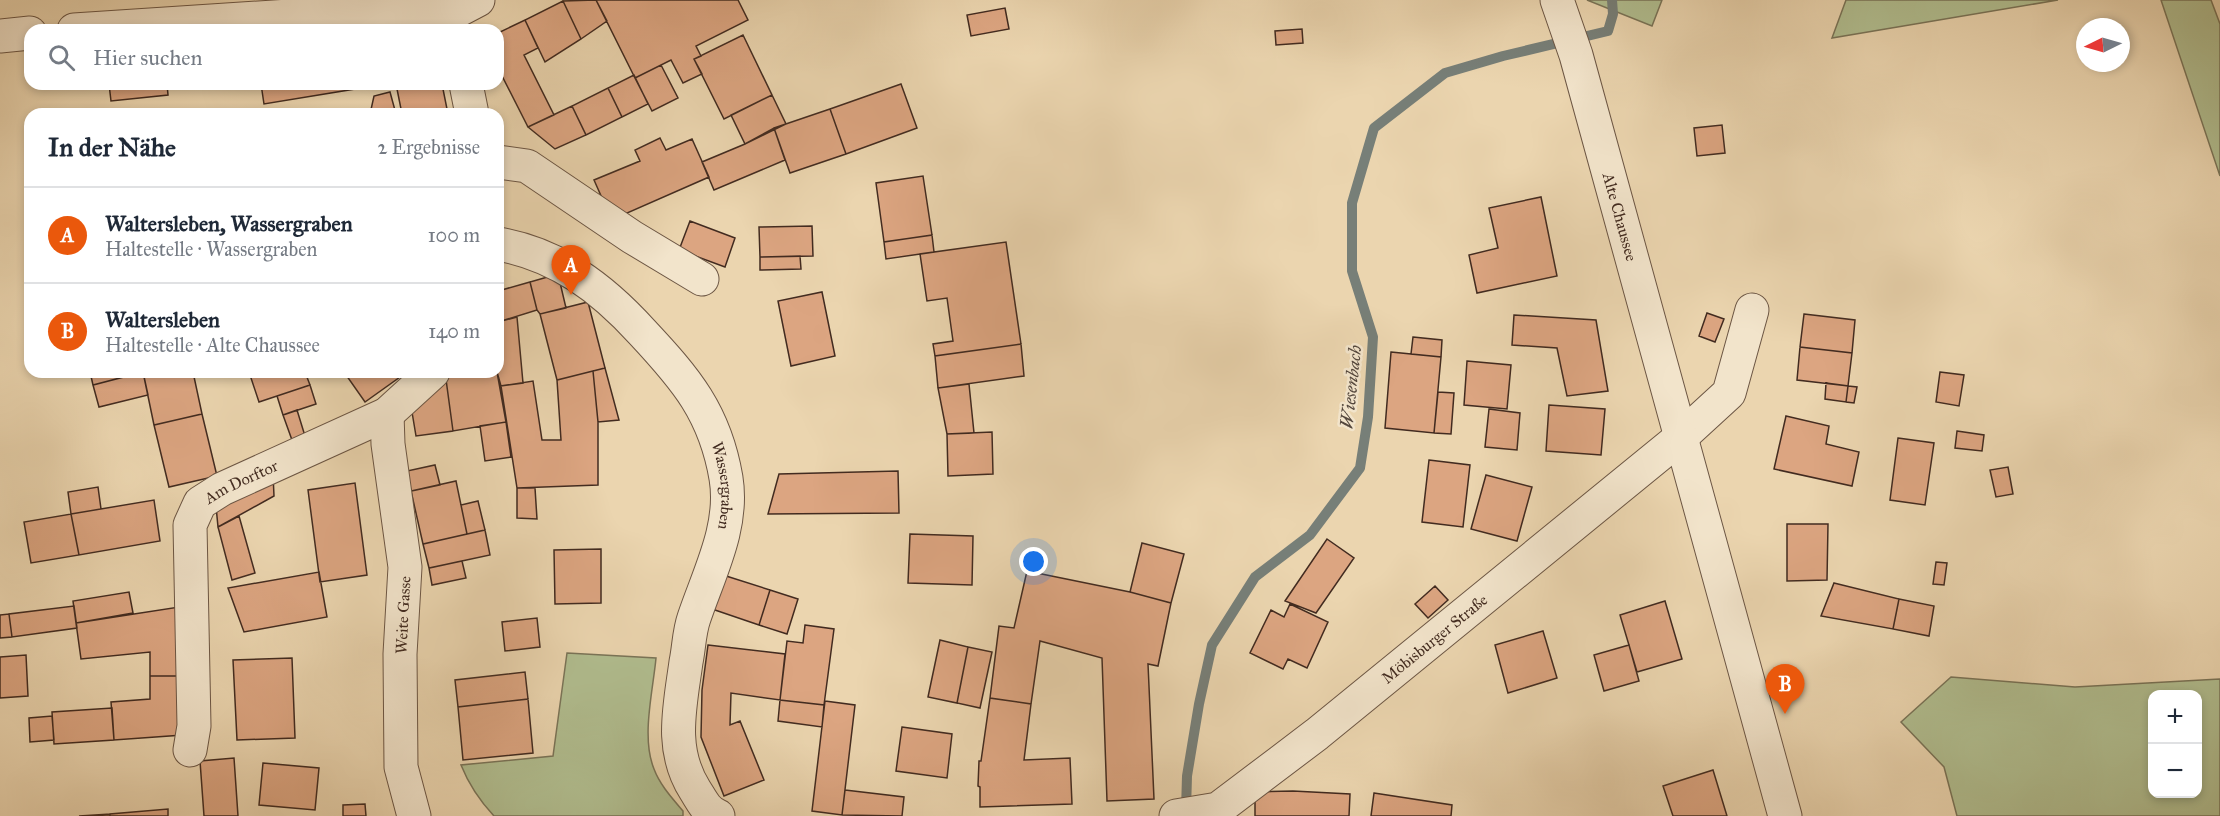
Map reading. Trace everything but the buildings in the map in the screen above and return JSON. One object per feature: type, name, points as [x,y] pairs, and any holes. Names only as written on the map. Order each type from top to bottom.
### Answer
[{"type":"street","name":"Alte Chaussee","points":[[1559,5],[1576,55],[1785,816]]},
{"type":"street","points":[[146,24],[360,6],[466,14]]},
{"type":"street","points":[[0,36],[24,34]]},
{"type":"street","points":[[467,90],[471,108]]},
{"type":"street","points":[[504,163],[527,166],[632,237],[702,279]]},
{"type":"street","name":"Wassergraben","points":[[504,245],[545,257],[567,268],[630,319],[693,390],[712,426],[726,480],[726,528],[693,621],[677,723],[684,772],[709,812],[718,816]]},
{"type":"street","points":[[1681,437],[1729,393],[1752,310]]},
{"type":"street","name":"Am Dorftor","points":[[190,750],[194,726],[190,525],[200,503],[222,489],[387,414],[426,378]]},
{"type":"street","name":"Weite Gasse","points":[[387,414],[388,444],[405,567],[400,654],[401,767],[414,816]]},
{"type":"street","name":"Möbisburger Straße","points":[[1202,813],[1317,734],[1681,437]]},
{"type":"green space","points":[[1587,0],[1662,0],[1652,26]]},
{"type":"green space","points":[[1846,0],[2058,0],[1832,38]]},
{"type":"green space","points":[[2161,0],[2211,0],[2220,24],[2220,176]]},
{"type":"green space","points":[[567,653],[656,658],[648,729],[650,756],[660,780],[683,811],[683,816],[494,816],[480,799],[461,765],[553,756]]},
{"type":"green space","points":[[1951,677],[2075,687],[2220,679],[2220,816],[1957,816],[1944,767],[1901,722]]},
{"type":"waterway","name":"Wiesenbach","points":[[1186,810],[1187,776],[1212,645],[1255,577],[1310,535],[1360,468],[1368,417],[1373,337],[1352,271],[1352,203],[1374,128],[1445,73],[1503,56],[1608,31],[1613,14],[1612,0]]},
{"type":"place","name":"Waltersleben, Wassergraben","points":[[571,295]]},
{"type":"place","name":"Waltersleben","points":[[1785,714]]}]
